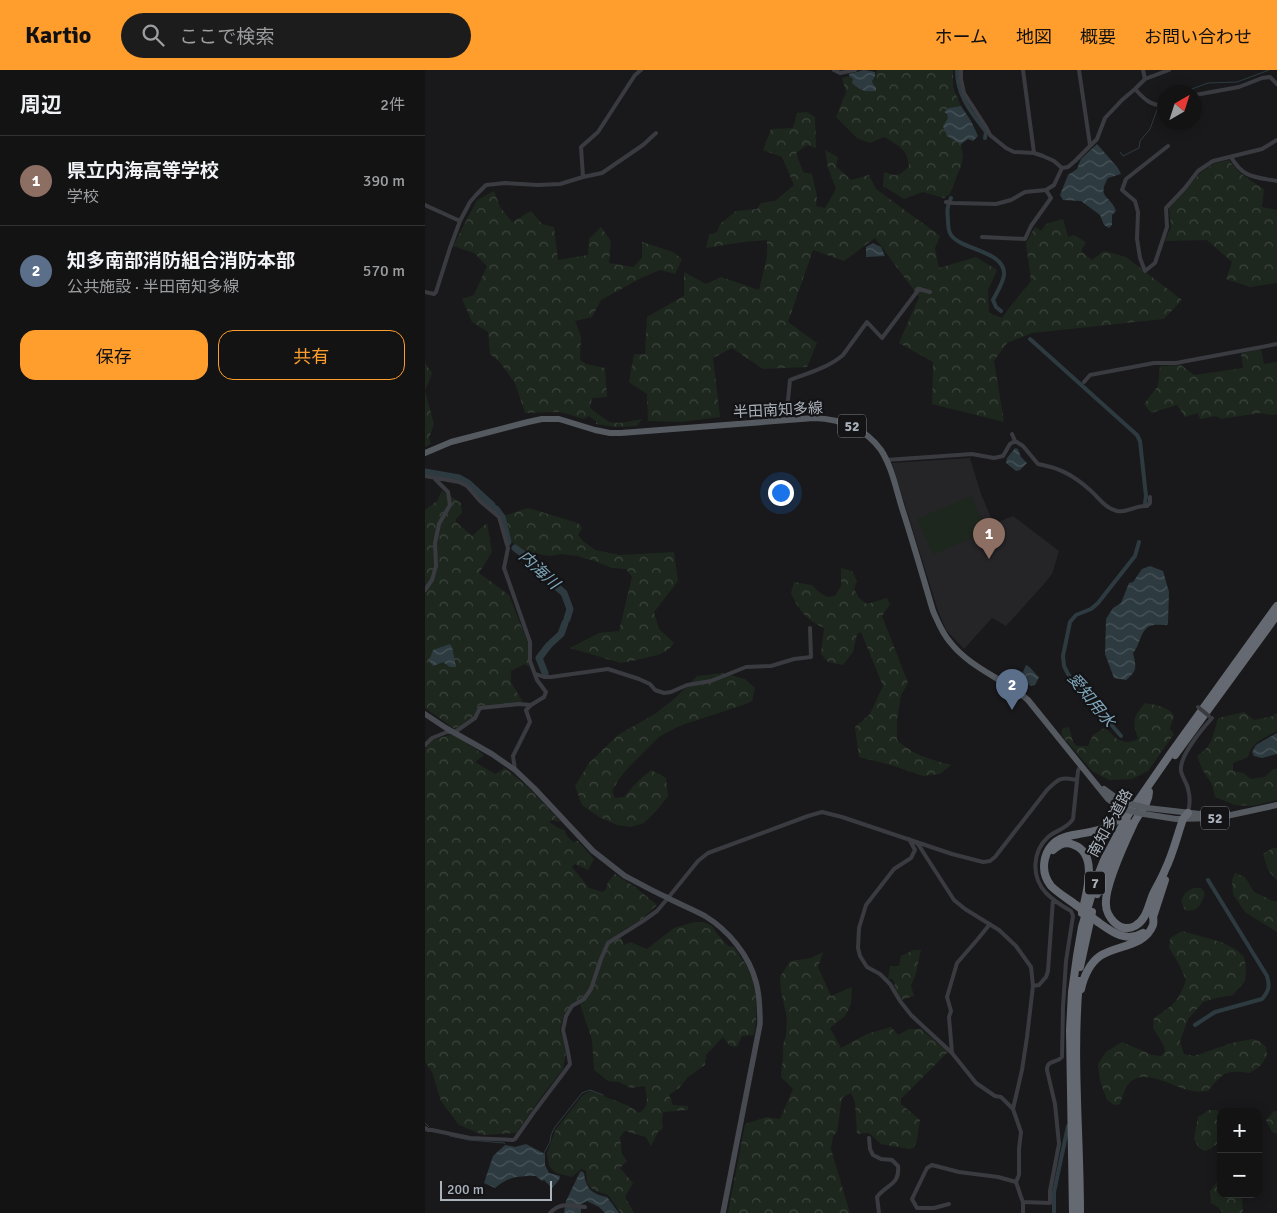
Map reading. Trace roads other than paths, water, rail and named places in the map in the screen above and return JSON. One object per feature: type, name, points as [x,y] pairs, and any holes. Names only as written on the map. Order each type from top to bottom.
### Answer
[{"type":"highway","name":"南知多道路","points":[[1073,1213],[1070,1030],[1072,992],[1085,917],[1095,883],[1104,860],[1128,815],[1277,606]]},
{"type":"highway","name":"南知多道路","points":[[1080,1213],[1076,1017],[1079,970],[1093,907],[1103,878],[1130,821],[1277,616]]},
{"type":"highway","points":[[1151,913],[1140,928],[1131,933],[1112,929],[1053,888],[1044,867],[1048,850],[1059,839],[1103,830],[1121,817],[1166,755],[1171,753]]},
{"type":"highway","points":[[1149,792],[1149,797],[1120,854],[1108,890],[1106,906],[1109,915],[1115,923],[1125,928],[1139,923],[1151,913]]},
{"type":"highway","points":[[1076,1065],[1079,1060],[1081,990],[1084,979],[1094,962],[1107,952],[1132,944],[1143,937],[1153,925],[1151,913],[1153,895],[1186,817]]},
{"type":"highway","points":[[1076,904],[1051,880],[1047,864],[1051,853],[1063,844],[1073,844],[1084,851],[1089,867],[1089,877],[1075,952],[1077,956]]},
{"type":"main road","name":"半田南知多線","points":[[425,453],[451,442],[542,420],[559,419],[610,433],[814,418],[845,423],[871,439],[881,450],[886,460],[933,611],[942,631],[961,654],[1028,700],[1108,799],[1124,806],[1167,818],[1253,810],[1277,805]]},
{"type":"street","points":[[583,177],[581,147],[598,132],[635,76],[641,70]]},
{"type":"street","points":[[833,70],[840,73],[855,70]]},
{"type":"street","points":[[961,70],[964,93],[990,135],[1014,152],[1033,153],[1043,156],[1054,161],[1062,168]]},
{"type":"street","points":[[1023,70],[1033,153]]},
{"type":"street","points":[[1079,70],[1090,145]]},
{"type":"street","points":[[1143,70],[1145,79]]},
{"type":"street","points":[[946,202],[953,204],[996,204],[1011,200],[1025,192],[1046,190],[1053,185],[1062,168],[1075,161],[1097,138],[1105,118],[1122,100],[1145,79],[1169,70]]},
{"type":"street","points":[[1202,94],[1239,87],[1262,78],[1270,78],[1277,84]]},
{"type":"street","points":[[1135,89],[1145,100],[1157,105]]},
{"type":"street","points":[[425,292],[434,294],[436,292],[449,248],[460,221],[475,195],[486,185],[505,183],[538,186],[560,184],[602,173],[643,145],[656,133]]},
{"type":"street","points":[[1168,146],[1126,179],[1122,190],[1135,201],[1138,212],[1137,239],[1140,258],[1145,271],[1155,263],[1167,227],[1166,208],[1198,171],[1213,161],[1262,149],[1277,140]]},
{"type":"street","points":[[1231,157],[1237,167],[1246,175],[1277,181]]},
{"type":"street","points":[[982,237],[1025,239],[1031,226],[1051,198],[1046,190]]},
{"type":"street","points":[[425,205],[460,221]]},
{"type":"street","points":[[787,420],[789,380],[838,359],[867,322],[882,338],[919,289],[930,292]]},
{"type":"street","points":[[1084,382],[1090,375],[1154,362],[1176,363],[1277,344]]},
{"type":"street","points":[[1012,434],[1015,441],[1023,446],[1038,464],[1055,467],[1067,473],[1089,488],[1115,511],[1126,512],[1137,506],[1147,506],[1151,497]]},
{"type":"street","points":[[886,460],[972,454],[994,458],[1003,456],[1010,444],[1015,441]]},
{"type":"street","points":[[425,476],[459,482],[467,486],[479,501],[499,517],[508,548],[504,568],[530,642],[529,661],[537,680],[546,692],[544,697],[526,710],[530,722],[513,756],[515,770]]},
{"type":"street","points":[[425,590],[432,580],[436,566],[435,543],[439,524],[450,505],[448,492],[434,478]]},
{"type":"street","points":[[536,674],[551,677],[607,670],[639,679],[650,684],[655,690],[664,693],[671,692],[687,684],[711,681],[746,667],[771,666],[794,659],[811,657],[810,628]]},
{"type":"street","points":[[425,744],[432,738],[447,732],[455,732],[475,718],[481,708],[519,704],[531,706]]},
{"type":"street","points":[[1186,817],[1189,807],[1188,789],[1181,770],[1183,762],[1198,734],[1211,717],[1198,707]]},
{"type":"street","points":[[425,714],[515,770],[593,851],[625,876],[705,917],[725,932],[747,959],[756,981],[760,1007],[760,1024],[723,1213]]},
{"type":"street","points":[[1023,1202],[1050,1203],[1050,1191],[1059,1144],[1055,1104],[1047,1066],[1049,1063],[1062,1057],[1066,961],[1073,916],[1071,911],[1043,890],[1035,868],[1036,858],[1041,845],[1048,837],[1068,825],[1073,819],[1078,770],[1081,765]]},
{"type":"street","points":[[425,1128],[469,1138],[515,1139],[570,1064],[563,1030],[566,1016],[573,1006],[584,999],[591,989],[608,943],[657,911],[698,861],[708,853],[822,812],[952,854],[983,862],[990,861],[1000,851],[1047,790],[1057,781],[1066,777],[1077,780]]},
{"type":"street","points":[[911,840],[918,844],[954,900],[999,930],[1016,946],[1031,967],[1033,986],[1022,1070],[1013,1110]]},
{"type":"street","points":[[911,840],[915,850],[911,858],[894,869],[866,905],[859,928],[858,948],[860,956],[867,967],[880,974],[911,1015],[952,1053],[976,1083],[995,1096],[1001,1097],[1013,1110],[1021,1132],[1017,1182],[1023,1202],[1023,1213]]},
{"type":"street","points":[[1033,986],[1039,985],[1046,977],[1048,971],[1053,899]]},
{"type":"street","points":[[952,1053],[949,1017],[951,1011],[947,997],[957,963],[990,924]]},
{"type":"street","points":[[869,1138],[870,1149],[873,1155],[881,1159],[892,1160],[898,1166],[899,1173],[895,1183],[882,1191],[877,1197],[879,1213]]},
{"type":"street","points":[[949,1204],[935,1208],[917,1208],[912,1199],[927,1168],[932,1165],[959,1172],[999,1177],[1017,1182]]},
{"type":"street","points":[[550,1213],[562,1205],[585,1208]]},
{"type":"water","points":[[864,70],[875,72],[872,81],[876,91],[863,90],[852,83],[853,79],[849,74]]},
{"type":"water","points":[[961,106],[978,136],[973,141],[968,139],[961,144],[947,136],[943,126],[948,118],[944,112],[949,108]]},
{"type":"water","points":[[1097,144],[1121,174],[1108,178],[1103,190],[1116,211],[1112,215],[1112,225],[1109,228],[1104,225],[1100,215],[1081,201],[1063,200],[1060,195],[1068,175],[1077,169],[1081,159]]},
{"type":"water","points":[[873,243],[881,247],[885,256],[866,257],[866,247]]},
{"type":"water","points":[[1015,448],[1018,449],[1021,457],[1027,463],[1020,470],[1016,471],[1006,463],[1007,458]]},
{"type":"water","points":[[1150,566],[1163,571],[1169,592],[1168,623],[1167,625],[1150,626],[1144,631],[1133,653],[1135,665],[1133,674],[1126,680],[1114,678],[1105,654],[1106,619],[1113,608],[1121,603],[1129,583],[1133,582],[1142,569]]},
{"type":"water","points":[[450,644],[456,667],[450,667],[443,662],[433,666],[429,661],[433,650]]},
{"type":"water","points":[[1026,665],[1039,677],[1035,685],[1031,686],[1020,679]]},
{"type":"water","points":[[1277,733],[1277,754],[1262,758],[1254,756],[1252,752],[1256,745]]},
{"type":"water","points":[[526,1144],[545,1154],[545,1165],[549,1173],[560,1176],[552,1188],[544,1180],[542,1181],[536,1176],[514,1177],[495,1188],[484,1183],[493,1156],[505,1145],[515,1147]]},
{"type":"water","points":[[581,1171],[584,1173],[588,1187],[597,1194],[607,1197],[619,1213],[605,1213],[599,1207],[587,1201],[581,1204],[581,1213],[564,1213],[566,1201]]},
{"type":"waterway","name":"愛知用水","points":[[957,70],[962,96],[986,132],[985,138]]},
{"type":"waterway","points":[[1202,85],[1208,83],[1237,82],[1269,70]]},
{"type":"waterway","points":[[1120,152],[1123,156],[1139,148],[1140,141],[1150,129],[1157,110]]},
{"type":"waterway","name":"愛知用水","points":[[951,198],[947,211],[948,228],[951,235],[956,240],[991,256],[1003,267],[1004,275],[993,300],[996,307],[1001,311]]},
{"type":"waterway","name":"愛知用水","points":[[1030,339],[1137,435],[1140,441],[1146,496],[1145,504]]},
{"type":"waterway","name":"内海川","points":[[425,472],[459,478],[468,483],[492,505]]},
{"type":"waterway","name":"内海川","points":[[496,509],[502,517],[508,542]]},
{"type":"waterway","name":"愛知用水","points":[[1121,736],[1068,674],[1064,666],[1063,656],[1070,622],[1076,615],[1091,609],[1098,603],[1135,556],[1139,542]]},
{"type":"waterway","name":"内海川","points":[[515,548],[536,564],[549,580],[564,593],[570,609],[567,619]]},
{"type":"waterway","name":"内海川","points":[[545,673],[539,658],[561,634],[565,623]]},
{"type":"waterway","name":"愛知用水","points":[[1195,1025],[1215,1012],[1262,999],[1269,986],[1267,976],[1208,880]]},
{"type":"waterway","points":[[544,1153],[555,1127],[582,1093],[590,1090],[603,1095]]},
{"type":"waterway","points":[[425,1123],[429,1127]]},
{"type":"waterway","name":"愛知用水","points":[[1054,1213],[1054,1192],[1068,1126]]},
{"type":"waterway","points":[[450,1136],[505,1144]]},
{"type":"place","name":"県立内海高等学校","points":[[989,559]]},
{"type":"place","name":"知多南部消防組合消防本部","points":[[1012,710]]}]
